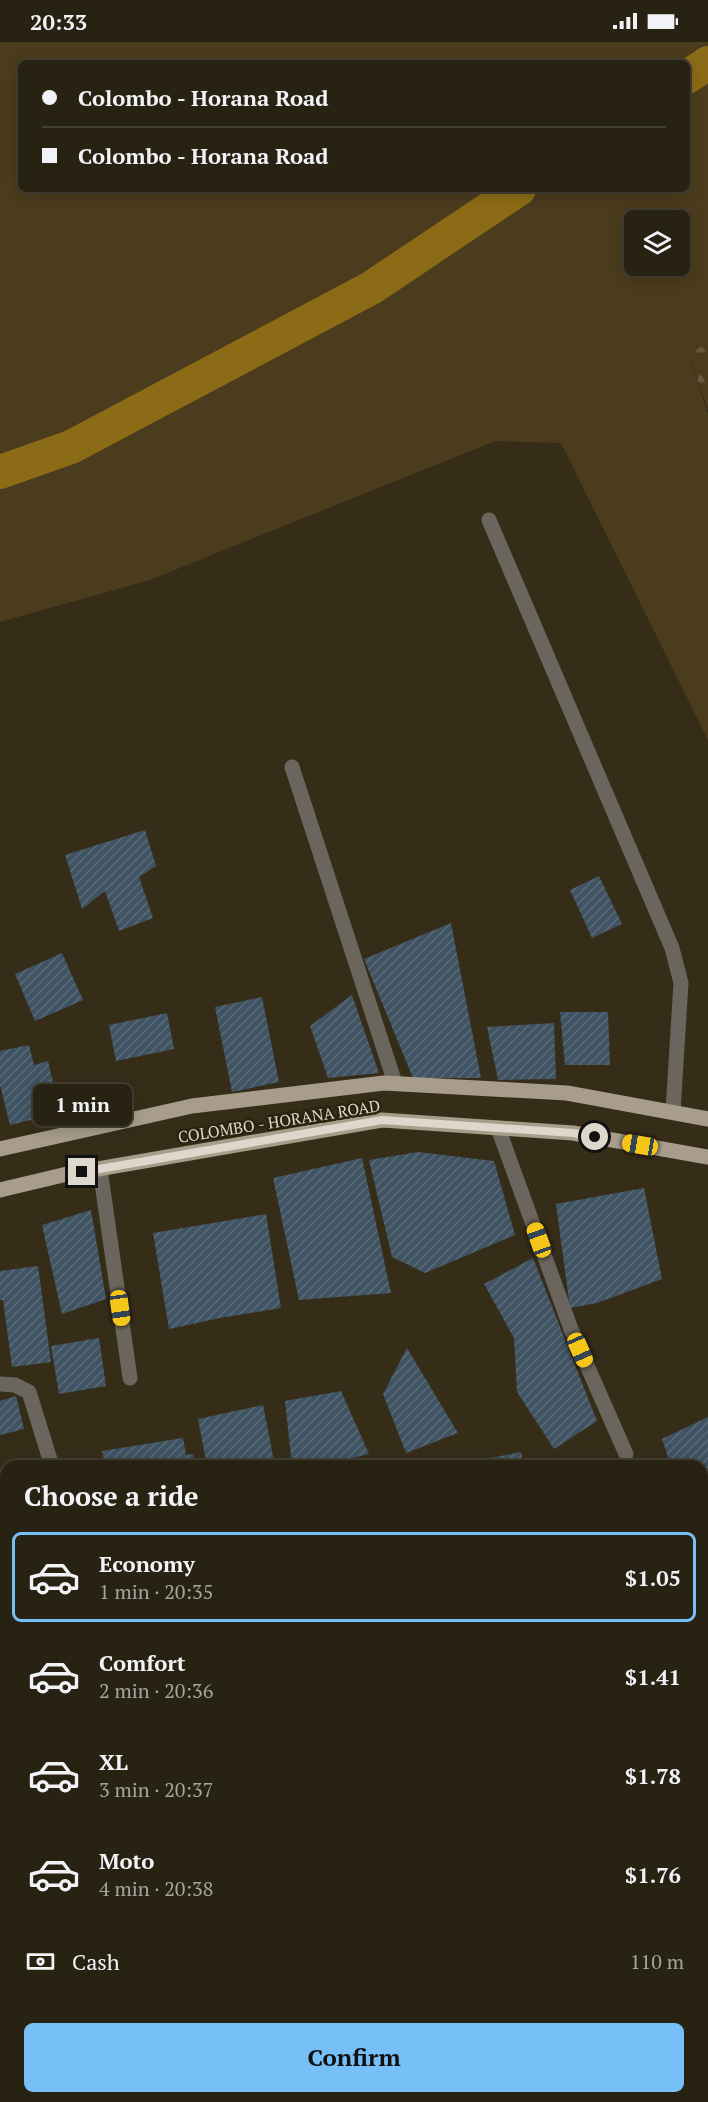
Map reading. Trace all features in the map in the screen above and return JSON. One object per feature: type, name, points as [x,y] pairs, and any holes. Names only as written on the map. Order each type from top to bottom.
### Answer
[{"type":"main road","name":"COLOMBO - HORANA ROAD","points":[[0,1149],[192,1106],[384,1083],[567,1093],[708,1119]]},
{"type":"main road","name":"COLOMBO - HORANA ROAD","points":[[0,1190],[63,1175],[382,1120],[573,1133],[708,1157]]},
{"type":"street","points":[[489,520],[672,948],[681,983],[673,1112]]},
{"type":"street","points":[[292,767],[395,1083]]},
{"type":"street","points":[[498,1128],[572,1329],[626,1454]]},
{"type":"street","points":[[100,1169],[130,1378]]},
{"type":"street","points":[[0,1384],[15,1385],[28,1392],[50,1460]]},
{"type":"green space","points":[[0,42],[708,42],[708,344],[688,353],[708,414],[708,740],[561,443],[495,441],[150,580],[0,622]]},
{"type":"green space","points":[[708,344],[708,410],[688,353]]},
{"type":"building","points":[[145,830],[156,866],[139,877],[153,918],[119,931],[105,891],[82,909],[65,855]]},
{"type":"building","points":[[599,876],[622,924],[592,938],[570,890]]},
{"type":"building","points":[[451,923],[481,1078],[413,1078],[364,959]]},
{"type":"building","points":[[62,953],[83,1000],[35,1021],[15,974]]},
{"type":"building","points":[[352,995],[379,1073],[328,1078],[310,1026]]},
{"type":"building","points":[[262,997],[279,1082],[232,1092],[215,1007]]},
{"type":"building","points":[[560,1012],[608,1012],[610,1065],[565,1065]]},
{"type":"building","points":[[167,1013],[174,1049],[116,1061],[109,1025]]},
{"type":"building","points":[[554,1023],[556,1079],[498,1080],[487,1027]]},
{"type":"building","points":[[29,1045],[34,1065],[48,1061],[60,1113],[10,1125],[0,1085],[0,1051]]},
{"type":"building","points":[[418,1152],[494,1161],[515,1235],[425,1273],[392,1257],[369,1160]]},
{"type":"building","points":[[362,1158],[391,1293],[299,1300],[273,1178]]},
{"type":"building","points":[[644,1188],[662,1279],[597,1303],[570,1308],[556,1204]]},
{"type":"building","points":[[91,1210],[106,1299],[62,1314],[42,1225]]},
{"type":"building","points":[[266,1214],[281,1308],[169,1329],[153,1233]]},
{"type":"building","points":[[533,1258],[597,1421],[554,1449],[517,1392],[514,1338],[484,1284]]},
{"type":"building","points":[[38,1266],[51,1362],[12,1367],[3,1300],[0,1300],[0,1271]]},
{"type":"building","points":[[99,1338],[106,1386],[59,1394],[51,1346]]},
{"type":"building","points":[[407,1348],[458,1433],[406,1453],[383,1394]]},
{"type":"building","points":[[341,1391],[369,1454],[344,1460],[291,1460],[285,1401]]},
{"type":"building","points":[[16,1396],[24,1429],[0,1435],[0,1401]]},
{"type":"building","points":[[263,1405],[274,1460],[206,1460],[198,1419]]},
{"type":"building","points":[[708,1417],[708,1460],[669,1460],[662,1439]]},
{"type":"building","points":[[183,1438],[186,1455],[193,1454],[194,1460],[104,1460],[102,1451]]},
{"type":"building","points":[[521,1452],[523,1460],[480,1460]]},
{"type":"waterway","points":[[690,75],[708,63]]},
{"type":"waterway","points":[[0,472],[71,447],[371,288],[515,192]]},
{"type":"route","points":[[82,1172],[382,1120],[573,1133],[595,1137]]}]
